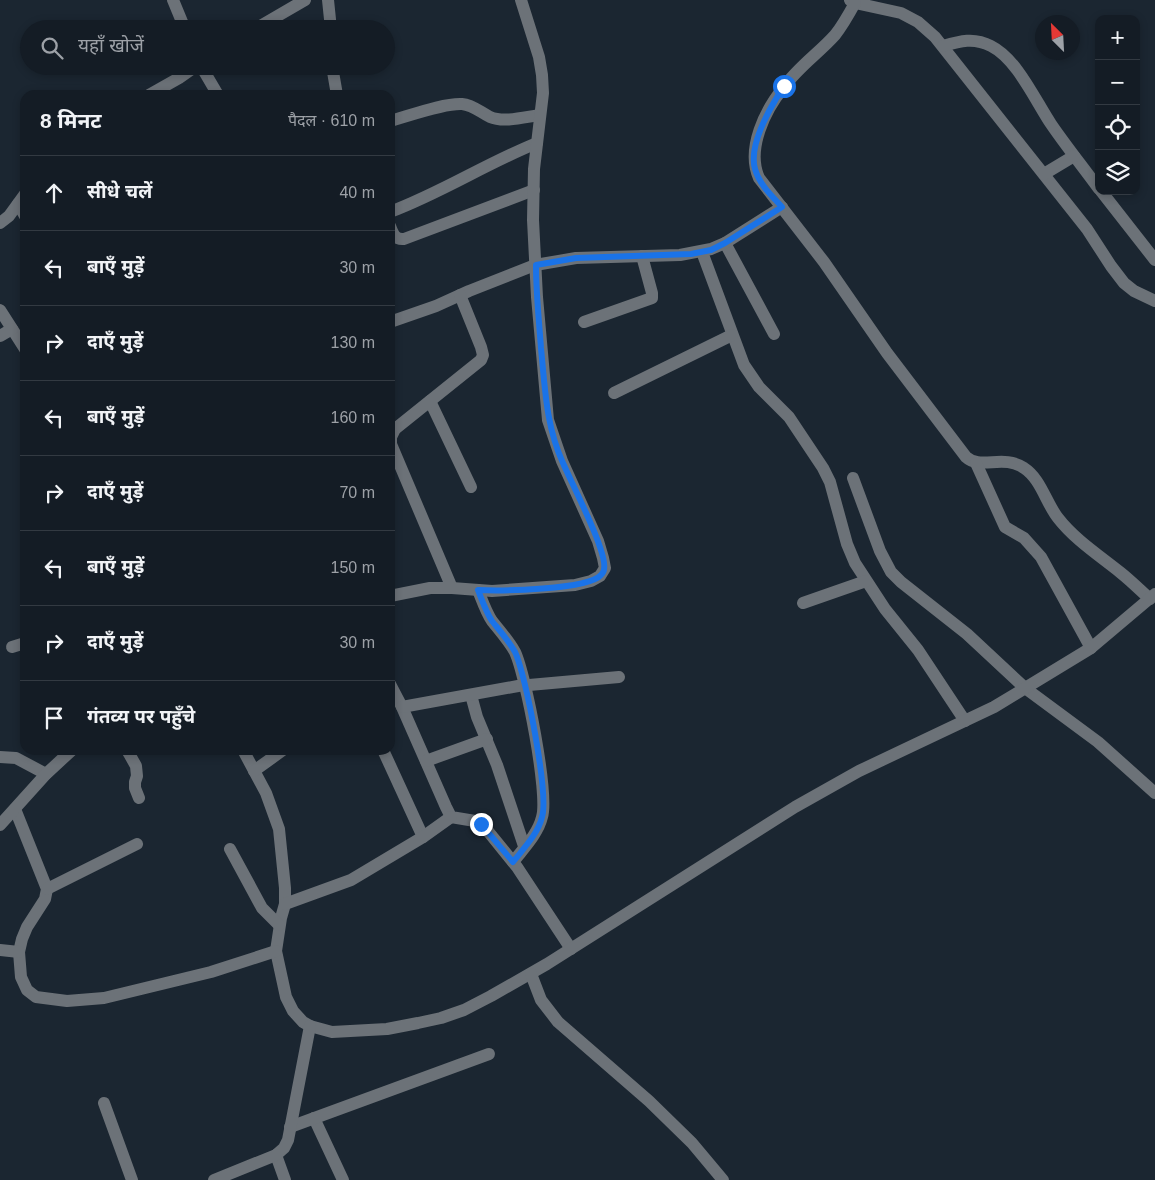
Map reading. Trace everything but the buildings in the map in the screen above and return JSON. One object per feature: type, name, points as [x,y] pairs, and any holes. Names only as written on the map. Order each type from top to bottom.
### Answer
[{"type":"street","points":[[173,0],[181,20]]},
{"type":"street","points":[[271,20],[305,0]]},
{"type":"street","points":[[328,0],[329,20]]},
{"type":"street","points":[[395,595],[430,588],[514,590],[575,585],[591,581],[600,576],[605,568],[598,541],[562,461],[548,420],[536,265],[534,190],[543,93],[541,66],[521,0]]},
{"type":"street","points":[[1091,648],[1040,557],[1024,538],[1005,527],[976,463],[966,457],[887,353],[824,262],[767,190],[755,170],[755,152],[759,134],[774,101],[784,86],[834,36],[852,1],[901,13],[918,22],[943,46],[1087,229],[1124,283],[1134,291],[1155,301]]},
{"type":"street","points":[[943,46],[958,41],[970,40],[982,42],[1004,55],[1095,183]]},
{"type":"street","points":[[161,90],[183,75]]},
{"type":"street","points":[[206,75],[215,90]]},
{"type":"street","points":[[334,75],[336,90]]},
{"type":"street","points":[[395,120],[450,105],[461,104],[471,106],[490,117],[500,120],[540,115]]},
{"type":"street","points":[[395,210],[420,200],[499,159],[537,143]]},
{"type":"street","points":[[1044,174],[1074,156]]},
{"type":"street","points":[[395,237],[404,239],[534,190]]},
{"type":"street","points":[[1104,195],[1155,260]]},
{"type":"street","points":[[0,223],[9,216],[20,202]]},
{"type":"street","points":[[395,320],[436,306],[536,265],[576,258],[686,255],[702,252],[725,243],[782,207]]},
{"type":"street","points":[[725,243],[774,334]]},
{"type":"street","points":[[702,252],[744,365],[753,380],[789,417],[823,468],[834,494],[847,544],[855,563],[885,609],[918,650],[966,721]]},
{"type":"street","points":[[584,322],[652,298],[642,256]]},
{"type":"street","points":[[395,422],[430,402],[481,360],[482,355],[460,295]]},
{"type":"street","points":[[0,310],[20,341]]},
{"type":"street","points":[[0,336],[12,329]]},
{"type":"street","points":[[614,394],[732,335]]},
{"type":"street","points":[[430,402],[471,486]]},
{"type":"street","points":[[395,451],[452,588]]},
{"type":"street","points":[[246,755],[266,793],[279,828],[283,858],[284,904],[276,951],[286,997],[293,1011],[303,1022],[310,1026],[332,1032],[355,1032],[387,1029],[440,1018],[464,1010],[531,974],[795,807],[859,771],[994,707],[1091,648],[1152,597],[1070,531],[1058,518],[1034,477],[1022,466],[1002,461],[976,463]]},
{"type":"street","points":[[853,478],[880,551],[891,572],[967,634],[1025,688],[1098,742],[1155,793]]},
{"type":"street","points":[[803,603],[866,581]]},
{"type":"street","points":[[478,590],[491,620],[514,649],[526,686],[541,772],[544,808],[542,818],[538,827],[513,862]]},
{"type":"street","points":[[12,647],[20,645]]},
{"type":"street","points":[[402,707],[526,686],[619,677]]},
{"type":"street","points":[[395,694],[451,817],[481,824],[513,862],[571,949]]},
{"type":"street","points":[[471,695],[477,717],[487,739],[524,846]]},
{"type":"street","points":[[426,761],[487,739]]},
{"type":"street","points":[[0,825],[46,774],[67,755]]},
{"type":"street","points":[[130,755],[136,766],[135,788],[139,798]]},
{"type":"street","points":[[254,770],[276,755]]},
{"type":"street","points":[[385,755],[423,837]]},
{"type":"street","points":[[0,757],[16,758],[46,774]]},
{"type":"street","points":[[15,809],[47,889],[45,899],[22,938],[19,952],[21,977],[27,990],[36,997],[67,1001],[94,999],[211,972],[276,951]]},
{"type":"street","points":[[284,904],[351,880],[423,837],[451,817]]},
{"type":"street","points":[[47,889],[137,844]]},
{"type":"street","points":[[230,850],[262,908],[279,925]]},
{"type":"street","points":[[0,950],[19,952]]},
{"type":"street","points":[[531,974],[541,1000],[558,1022],[655,1106],[692,1143],[723,1180]]},
{"type":"street","points":[[214,1180],[276,1155],[284,1148],[288,1140],[310,1026]]},
{"type":"street","points":[[290,1127],[489,1054]]},
{"type":"street","points":[[104,1103],[132,1180]]},
{"type":"street","points":[[314,1118],[343,1180]]},
{"type":"street","points":[[276,1155],[285,1180]]},
{"type":"route","points":[[481,824],[513,862],[538,827],[544,808],[541,772],[526,686],[519,661],[514,649],[491,620],[478,590],[514,590],[575,585],[591,581],[600,576],[605,568],[598,541],[562,461],[548,420],[536,265],[576,258],[680,255],[711,250],[782,207],[759,178],[754,162],[759,134],[774,101],[784,86]]}]
